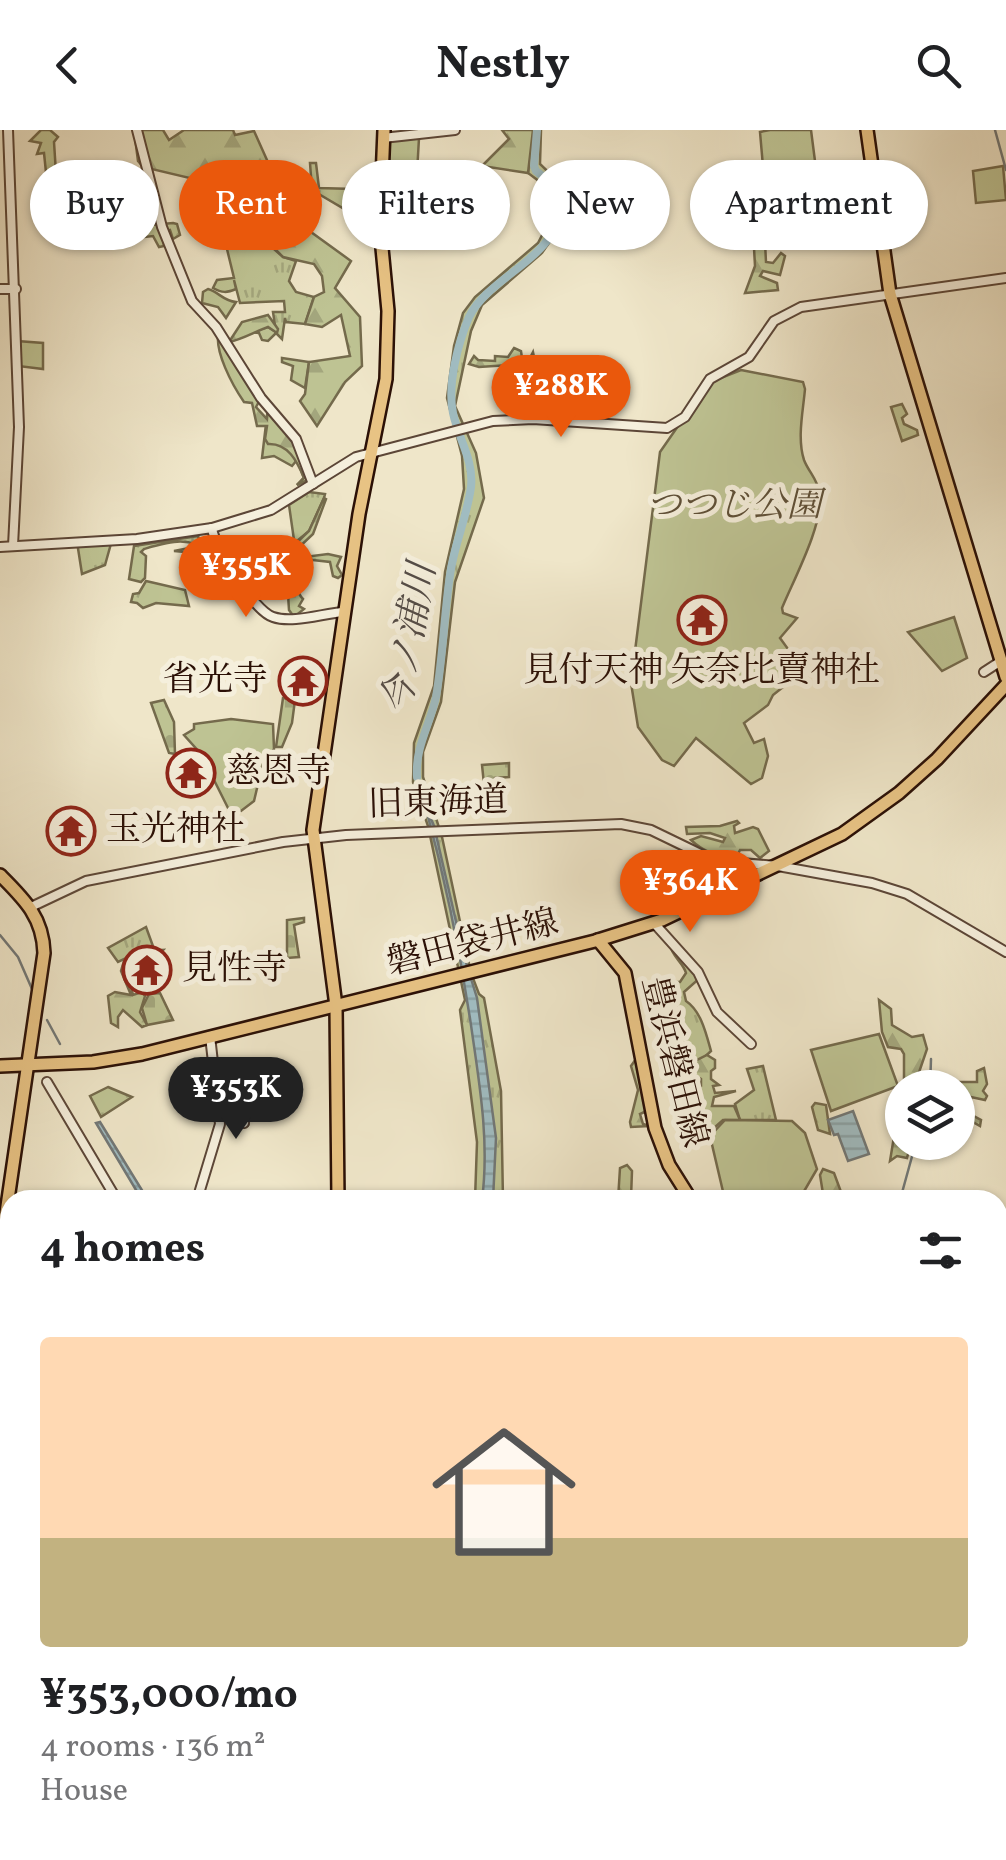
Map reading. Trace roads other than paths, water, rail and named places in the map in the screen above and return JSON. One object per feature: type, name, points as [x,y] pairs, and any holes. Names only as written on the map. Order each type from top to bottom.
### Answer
[{"type":"main road","points":[[867,130],[890,294],[1003,660],[1006,681]]},
{"type":"main road","points":[[338,1190],[336,1006],[313,839],[359,514],[383,402],[389,337],[380,226],[383,134]]},
{"type":"main road","name":"磐田袋井線","points":[[0,1066],[114,1059],[465,974],[654,923],[842,834],[899,793],[937,758],[1006,681]]},
{"type":"main road","points":[[0,875],[31,906],[41,928],[44,953],[10,1190]]},
{"type":"main road","name":"豊浜磐田線","points":[[598,940],[624,973],[659,1141],[686,1190]]},
{"type":"street","points":[[8,130],[20,430],[12,546]]},
{"type":"street","points":[[137,130],[162,228],[192,301],[224,338],[262,398],[296,439],[313,484]]},
{"type":"street","points":[[383,134],[455,130]]},
{"type":"street","points":[[0,547],[154,538],[212,528],[270,510],[346,463],[373,452],[466,427],[518,419],[673,426],[685,417],[710,379],[749,357],[767,328],[801,306],[1006,278]]},
{"type":"street","points":[[0,288],[16,289]]},
{"type":"street","points":[[212,528],[217,548],[267,614],[283,619],[344,612]]},
{"type":"street","points":[[984,672],[1003,660]]},
{"type":"street","name":"旧東海道","points":[[31,906],[86,882],[313,839],[611,824],[640,827],[714,861],[778,866],[907,894],[1006,952]]},
{"type":"street","points":[[654,923],[698,972],[717,1012],[751,1044]]},
{"type":"street","points":[[199,1190],[218,1135],[210,1036]]},
{"type":"street","points":[[47,1082],[111,1190]]},
{"type":"street","points":[[218,1103],[244,1123]]},
{"type":"water","points":[[417,770],[477,998],[496,1138],[493,1190],[483,1190],[483,1119],[469,1010],[447,892],[420,797]]},
{"type":"water","points":[[853,1111],[869,1154],[848,1161],[828,1120]]},
{"type":"water","points":[[100,1122],[142,1190],[136,1190],[96,1123]]},
{"type":"waterway","name":"今ノ浦川","points":[[417,777],[421,746],[436,697],[452,564],[471,487],[470,468],[452,402],[455,364],[469,317],[480,301],[530,259],[555,227],[559,208],[555,186],[534,166],[537,130]]},
{"type":"waterway","points":[[995,130],[1006,170]]},
{"type":"waterway","points":[[0,935],[18,957],[32,989]]},
{"type":"waterway","points":[[47,1020],[60,1044]]},
{"type":"waterway","points":[[931,1059],[931,1070]]},
{"type":"waterway","points":[[903,1190],[911,1160]]},
{"type":"place","name":"見付天神 矢奈比賣神社","points":[[702,620]]},
{"type":"place","name":"省光寺","points":[[303,681]]},
{"type":"place","name":"慈恩寺","points":[[191,773]]},
{"type":"place","name":"玉光神社","points":[[71,831]]},
{"type":"place","name":"見性寺","points":[[147,970]]},
{"type":"park label","name":"つつじ公園","points":[[734,507]]}]
